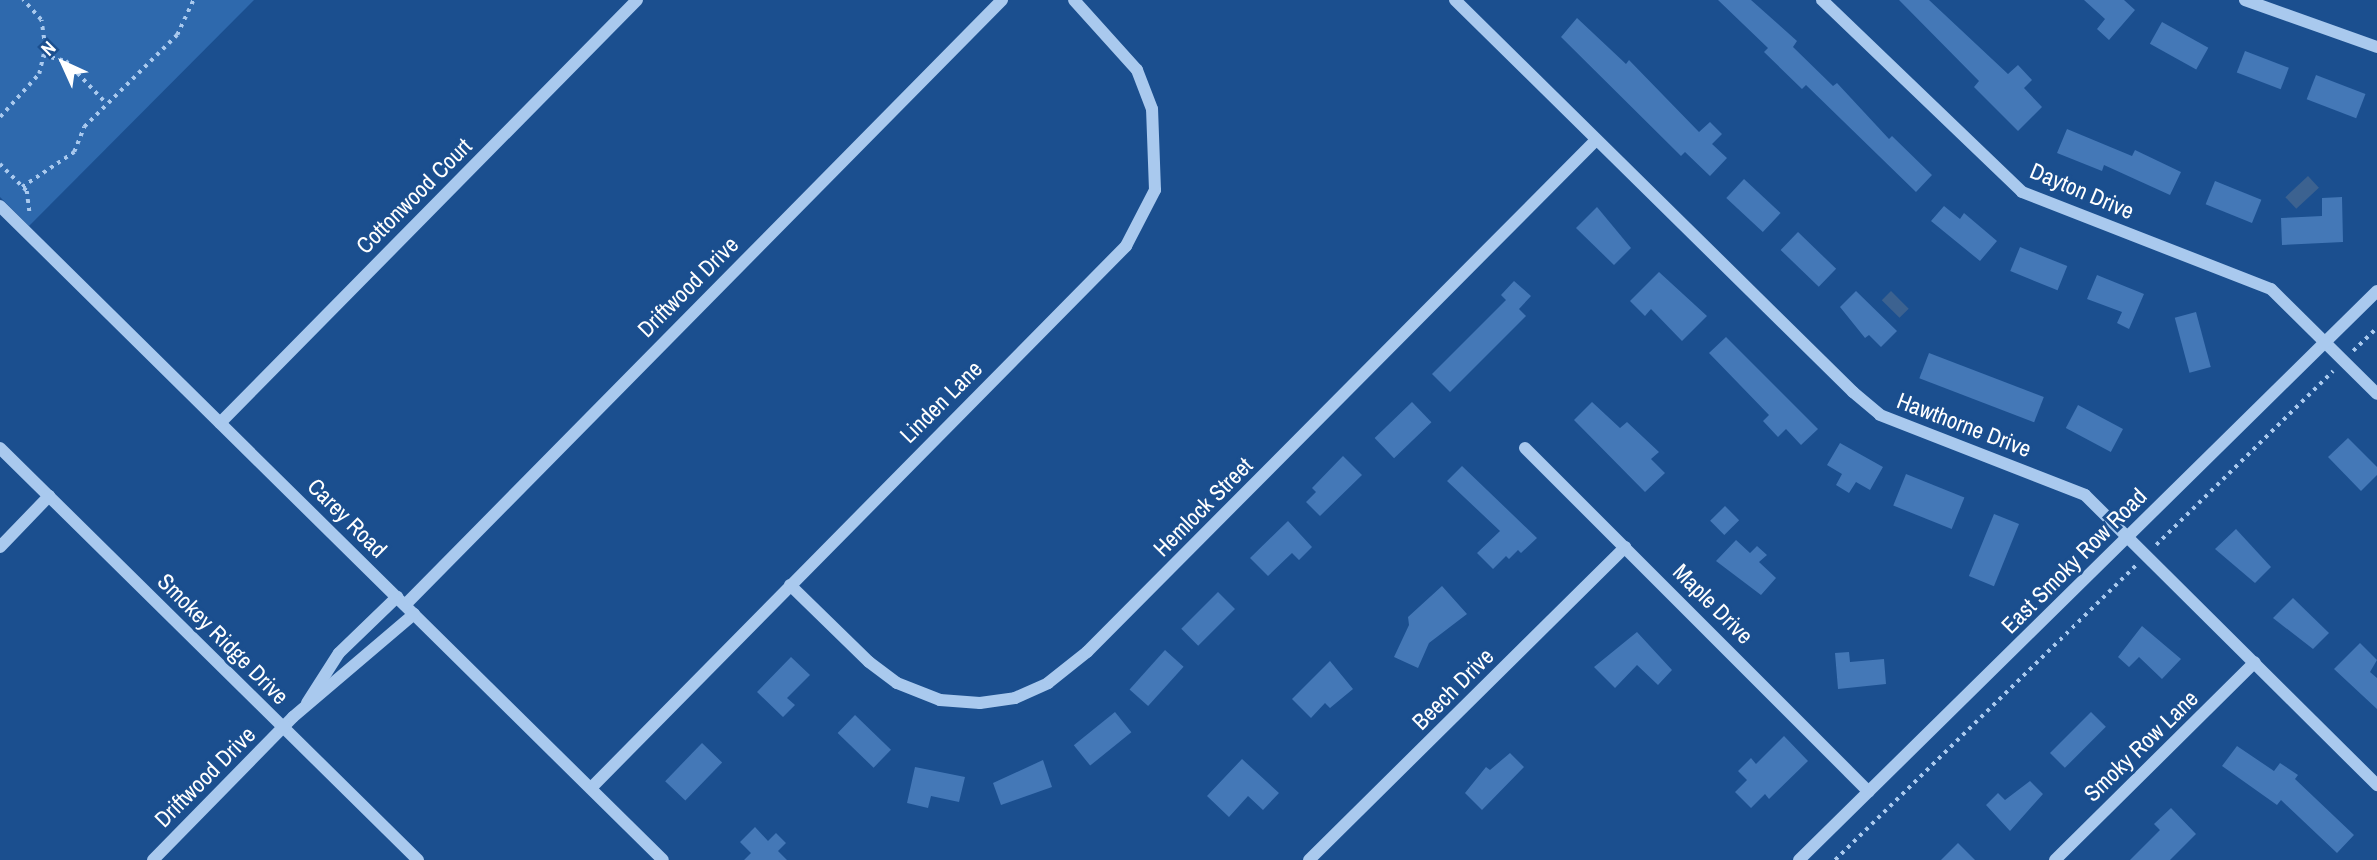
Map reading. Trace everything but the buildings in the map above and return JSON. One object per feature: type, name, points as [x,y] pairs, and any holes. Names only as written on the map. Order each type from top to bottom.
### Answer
[{"type":"street","name":"Cottonwood Court","points":[[220,423],[637,0]]},
{"type":"street","name":"Driftwood Drive","points":[[153,860],[1002,0]]},
{"type":"street","name":"Linden Lane","points":[[591,788],[1126,246],[1155,190],[1157,164],[1148,97],[1131,62],[1074,0]]},
{"type":"street","name":"Hawthorne Drive","points":[[1455,0],[1880,415],[2085,495],[2377,785]]},
{"type":"street","name":"Dayton Drive","points":[[1822,0],[2022,192],[2258,281],[2377,394]]},
{"type":"street","points":[[2245,0],[2377,47]]},
{"type":"street","name":"Hemlock Street","points":[[790,585],[869,662],[897,683],[940,700],[980,703],[1015,698],[1048,683],[1087,652],[1596,140]]},
{"type":"street","name":"Carey Road","points":[[0,206],[663,860]]},
{"type":"street","name":"East Smoky Row Road","points":[[1799,860],[2377,291]]},
{"type":"street","name":"Smokey Ridge Drive","points":[[0,447],[418,860]]},
{"type":"street","name":"Maple Drive","points":[[1525,448],[1869,792]]},
{"type":"street","points":[[0,547],[49,496]]},
{"type":"street","name":"Beech Drive","points":[[1310,860],[1625,547]]},
{"type":"street","points":[[303,710],[339,653],[405,605]]},
{"type":"street","name":"Smoky Row Lane","points":[[2060,858],[2255,662]]},
{"type":"path","points":[[0,117],[39,74],[43,55],[41,20],[23,0]]},
{"type":"path","points":[[22,187],[74,152],[84,127],[177,35],[193,0]]},
{"type":"path","points":[[43,55],[66,61],[107,104]]},
{"type":"path","points":[[0,164],[22,187],[30,215]]},
{"type":"path","points":[[2356,348],[2377,328]]},
{"type":"path","points":[[1835,860],[2330,374]]},
{"type":"shaded area","points":[[0,0],[254,0],[29,226],[0,197]]},
{"type":"shaded area","points":[[2308,176],[2319,188],[2296,209],[2285,197]]},
{"type":"shaded area","points":[[1891,291],[1909,309],[1899,318],[1882,300]]}]
